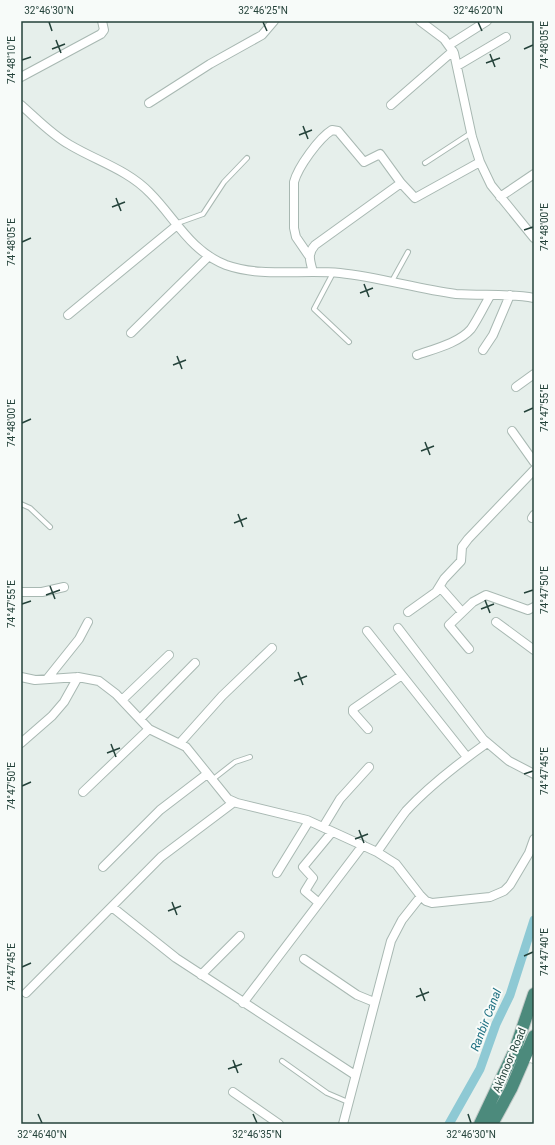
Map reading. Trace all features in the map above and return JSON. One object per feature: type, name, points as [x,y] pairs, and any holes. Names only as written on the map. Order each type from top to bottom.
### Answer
[{"type":"highway","name":"Akhnoor Road","points":[[480,1124],[515,1050],[534,994]]},
{"type":"highway","points":[[492,1124],[530,1058],[534,1036]]},
{"type":"street","points":[[21,77],[101,34],[104,30],[102,21]]},
{"type":"street","points":[[149,103],[210,64],[262,35],[274,21]]},
{"type":"street","points":[[420,21],[444,39],[451,48],[457,66],[480,162],[491,185],[534,238]]},
{"type":"street","points":[[391,105],[451,48],[486,21]]},
{"type":"street","points":[[457,66],[506,37]]},
{"type":"street","points":[[21,105],[56,137],[113,167],[144,187],[175,225],[209,256],[240,269],[277,273],[333,273],[392,281],[455,294],[490,296],[510,295],[534,298]]},
{"type":"street","points":[[313,272],[309,256],[296,237],[294,228],[294,182],[296,175],[307,158],[329,132],[334,129],[338,131],[364,162],[380,154],[401,183],[415,198],[480,162]]},
{"type":"street","points":[[500,197],[534,174]]},
{"type":"street","points":[[309,256],[315,245],[401,183]]},
{"type":"street","points":[[68,315],[175,225]]},
{"type":"street","points":[[131,333],[209,256]]},
{"type":"street","points":[[483,350],[493,335],[510,295]]},
{"type":"street","points":[[417,355],[440,347],[466,333],[472,326],[490,296]]},
{"type":"street","points":[[516,387],[534,374]]},
{"type":"street","points":[[512,431],[534,462]]},
{"type":"street","points":[[408,612],[436,592],[444,579],[461,561],[462,549],[468,538],[534,470]]},
{"type":"street","points":[[21,592],[42,592],[64,587]]},
{"type":"street","points":[[440,587],[462,612]]},
{"type":"street","points":[[469,649],[449,626],[450,623],[479,597],[486,595],[528,610],[534,607]]},
{"type":"street","points":[[47,680],[79,639],[88,622]]},
{"type":"street","points":[[496,622],[534,650]]},
{"type":"street","points":[[398,628],[487,743],[509,761],[534,774]]},
{"type":"street","points":[[367,632],[467,757]]},
{"type":"street","points":[[180,743],[222,696],[272,648]]},
{"type":"street","points":[[122,700],[169,655]]},
{"type":"street","points":[[140,719],[195,664]]},
{"type":"street","points":[[368,729],[353,712],[353,709],[402,675]]},
{"type":"street","points":[[21,677],[35,680],[78,677],[98,681],[122,700],[149,729],[180,743],[222,794],[234,802],[309,821],[377,852],[396,864],[426,901],[437,903],[490,897],[504,891],[514,879],[529,852],[534,839]]},
{"type":"street","points":[[21,743],[52,716],[64,702],[78,677]]},
{"type":"street","points":[[83,792],[149,729]]},
{"type":"street","points":[[377,852],[400,819],[421,796],[467,757],[487,743]]},
{"type":"street","points":[[323,827],[340,799],[369,767]]},
{"type":"street","points":[[103,867],[160,810],[209,777]]},
{"type":"street","points":[[26,993],[162,857],[234,802]]},
{"type":"street","points":[[277,872],[309,821]]},
{"type":"street","points":[[319,903],[305,891],[313,878],[303,867],[332,832]]},
{"type":"street","points":[[243,1003],[363,845]]},
{"type":"street","points":[[343,1124],[374,1002],[395,930],[421,896]]},
{"type":"street","points":[[112,907],[176,958],[355,1075]]},
{"type":"street","points":[[201,975],[240,936]]},
{"type":"street","points":[[304,960],[356,995],[374,1002]]},
{"type":"street","points":[[233,1092],[279,1124]]},
{"type":"lane","points":[[426,163],[472,133]]},
{"type":"lane","points":[[175,225],[203,214],[224,182],[247,158]]},
{"type":"lane","points":[[392,281],[408,252]]},
{"type":"lane","points":[[333,273],[314,309],[349,342]]},
{"type":"lane","points":[[21,504],[30,508],[50,527]]},
{"type":"lane","points":[[209,777],[235,762],[250,757]]},
{"type":"lane","points":[[282,1061],[327,1092],[348,1102]]},
{"type":"waterway","name":"Ranbir Canal","points":[[449,1124],[480,1069],[496,1024],[510,995],[534,920]]}]
